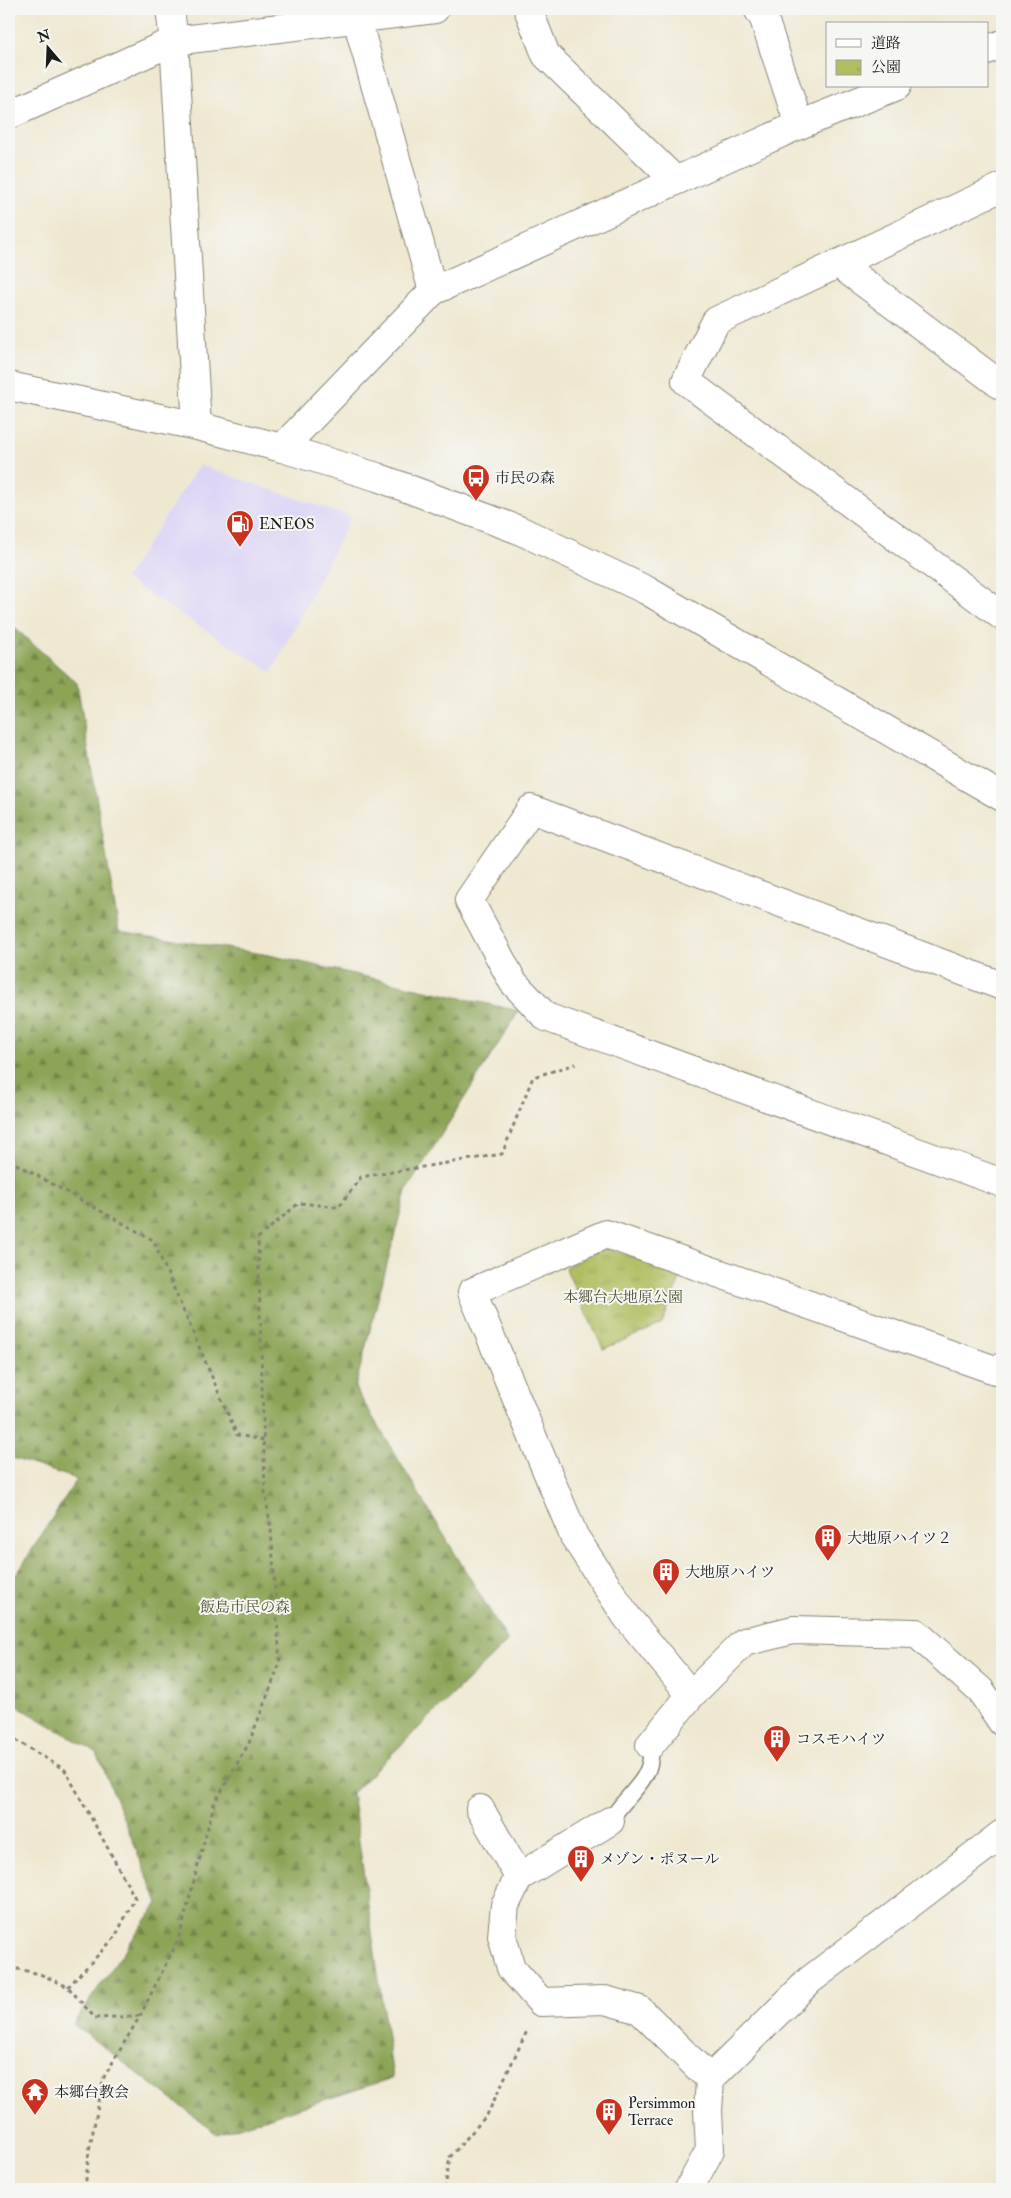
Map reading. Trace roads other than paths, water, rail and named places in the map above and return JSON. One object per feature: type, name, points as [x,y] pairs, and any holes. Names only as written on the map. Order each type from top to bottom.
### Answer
[{"type":"street","points":[[170,9],[174,41],[197,426]]},
{"type":"street","points":[[9,115],[174,41],[355,14],[435,9]]},
{"type":"street","points":[[528,9],[546,55],[675,180]]},
{"type":"street","points":[[758,9],[764,19],[799,125]]},
{"type":"street","points":[[355,14],[432,291]]},
{"type":"street","points":[[988,50],[1002,44]]},
{"type":"street","points":[[282,448],[432,291],[799,125],[892,88]]},
{"type":"street","points":[[1002,187],[716,321],[686,381],[1002,616]]},
{"type":"street","points":[[840,264],[1002,386]]},
{"type":"street","points":[[9,386],[197,426],[282,448],[377,477],[519,530],[646,590],[1002,797]]},
{"type":"street","points":[[1002,986],[531,809],[469,900],[513,982],[546,1017],[1002,1183]]},
{"type":"street","points":[[691,1695],[627,1617],[574,1536],[472,1292],[606,1234],[995,1370],[1002,1367]]},
{"type":"street","points":[[650,1745],[691,1695],[744,1642],[793,1630],[916,1633],[981,1691],[1002,1722]]},
{"type":"street","points":[[480,1809],[519,1877]]},
{"type":"street","points":[[610,1821],[519,1877],[505,1905],[502,1936],[511,1968],[541,2002],[605,2000],[640,2010],[710,2079]]},
{"type":"street","points":[[689,2189],[710,2150],[708,2111],[710,2079],[810,1980],[1002,1834]]},
{"type":"lane","points":[[610,1821],[618,1808],[640,1786],[652,1758],[650,1745]]},
{"type":"place","name":"市民の森","points":[[476,502]]},
{"type":"place","name":"ENEOS","points":[[240,548]]},
{"type":"place","name":"大地原ハイツ２","points":[[828,1562]]},
{"type":"place","name":"大地原ハイツ","points":[[666,1596]]},
{"type":"place","name":"コスモハイツ","points":[[777,1763]]},
{"type":"place","name":"メゾン・ポヌール","points":[[581,1883]]},
{"type":"place","name":"本郷台教会","points":[[35,2116]]},
{"type":"place","name":"Persimmon Terrace","points":[[609,2136]]},
{"type":"park label","name":"本郷台大地原公園","points":[[623,1297]]},
{"type":"park label","name":"飯島市民の森","points":[[245,1607]]}]
